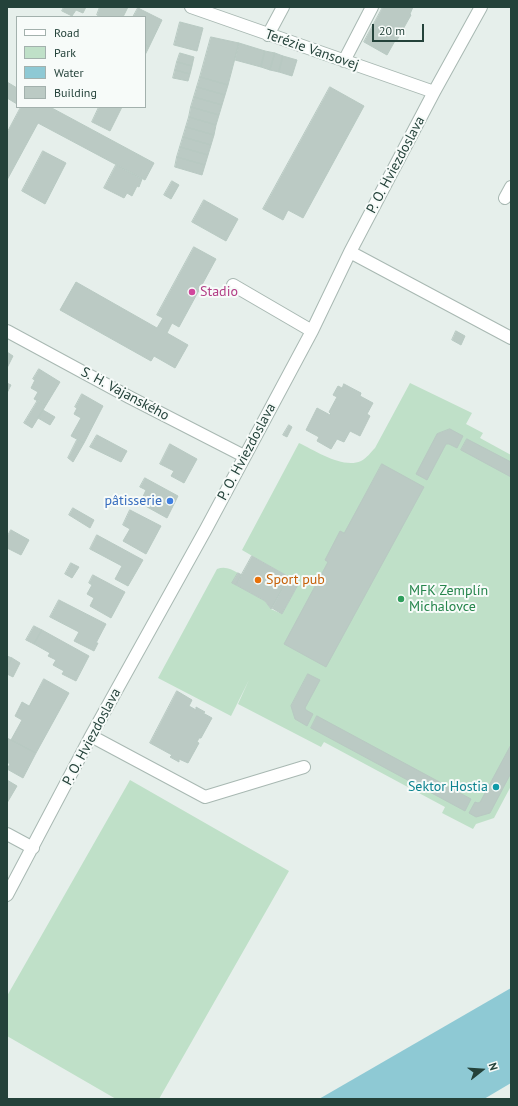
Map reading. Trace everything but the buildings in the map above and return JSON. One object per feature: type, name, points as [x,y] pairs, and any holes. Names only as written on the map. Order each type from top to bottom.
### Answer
[{"type":"street","name":"Terézie Vansovej","points":[[191,7],[434,92]]},
{"type":"street","points":[[268,34],[283,7]]},
{"type":"street","points":[[344,61],[372,7]]},
{"type":"street","name":"P. O. Hviezdoslava","points":[[7,895],[91,736],[206,529],[312,331],[350,252],[434,92],[481,7]]},
{"type":"street","points":[[505,198],[511,187]]},
{"type":"street","points":[[350,252],[511,338]]},
{"type":"street","points":[[233,285],[312,331]]},
{"type":"street","name":"S. H. Vajanského","points":[[7,331],[129,397],[244,456]]},
{"type":"street","points":[[91,736],[205,797],[304,767]]},
{"type":"street","points":[[7,834],[33,848]]},
{"type":"green space","name":"MFK Zemplín Michalovce","points":[[410,383],[472,413],[466,424],[483,433],[480,438],[511,455],[511,786],[494,818],[476,824],[473,829],[442,813],[445,807],[324,742],[321,747],[238,704],[249,680],[231,716],[158,678],[217,569],[228,568],[238,573],[233,583],[265,601],[271,609],[282,614],[299,583],[242,550],[299,443],[338,461],[354,463],[361,461],[375,448]]},
{"type":"green space","points":[[130,780],[289,871],[159,1099],[116,1099],[7,1036],[7,996]]},
{"type":"water","points":[[511,988],[511,1083],[484,1099],[319,1099]]},
{"type":"place","name":"Stadio","points":[[192,292]]},
{"type":"place","name":"pâtisserie","points":[[170,501]]},
{"type":"place","name":"Sport pub","points":[[258,580]]},
{"type":"place","name":"MFK Zemplín Michalovce","points":[[401,599]]},
{"type":"place","name":"Sektor Hostia","points":[[496,787]]}]
